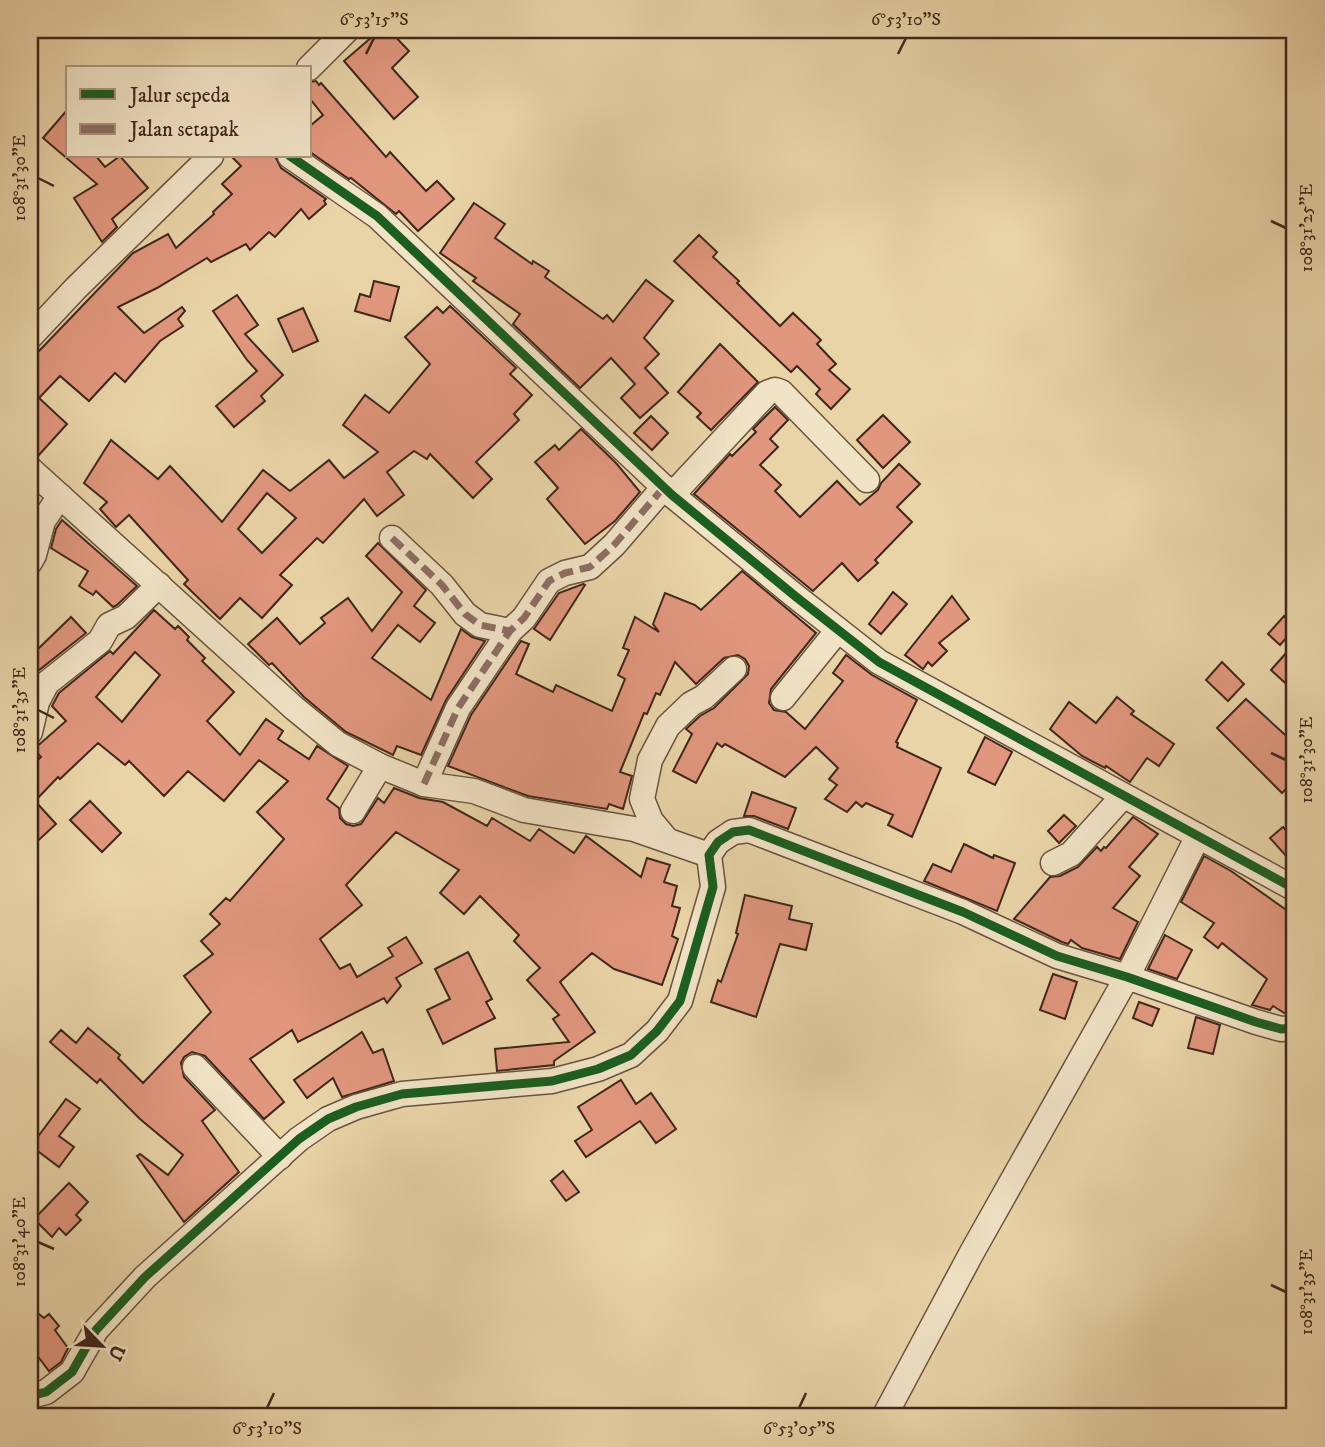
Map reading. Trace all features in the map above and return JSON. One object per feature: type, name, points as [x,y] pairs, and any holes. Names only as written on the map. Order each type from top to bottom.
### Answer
[{"type":"street","points":[[311,66],[347,30]]},
{"type":"street","points":[[30,337],[76,288],[209,158]]},
{"type":"street","points":[[293,158],[377,215],[668,491],[879,662],[1295,889]]},
{"type":"street","points":[[424,784],[458,708],[510,631],[524,618],[549,581],[565,573],[590,567],[767,393],[781,391],[867,480]]},
{"type":"street","points":[[30,470],[338,744],[380,766],[424,784],[474,791],[524,810],[634,829],[709,855]]},
{"type":"street","points":[[30,562],[43,522],[60,496]]},
{"type":"street","points":[[392,538],[442,585],[465,614],[481,625],[510,631]]},
{"type":"street","points":[[30,732],[37,702],[47,683],[100,642],[109,625],[126,617],[159,585]]},
{"type":"street","points":[[783,698],[838,630]]},
{"type":"street","points":[[675,843],[651,821],[642,799],[650,760],[668,726],[734,669]]},
{"type":"street","points":[[353,811],[380,766]]},
{"type":"street","points":[[1053,863],[1072,854],[1123,796]]},
{"type":"street","points":[[30,1396],[46,1392],[72,1372],[96,1330],[145,1278],[299,1139],[328,1119],[356,1107],[402,1094],[552,1081],[598,1069],[631,1055],[657,1031],[680,1001],[713,887],[709,855],[718,842],[733,832],[749,830],[963,912],[1058,956],[1256,1022],[1282,1029],[1295,1028]]},
{"type":"street","points":[[884,1417],[971,1254],[1127,977],[1199,836]]},
{"type":"street","points":[[195,1066],[279,1157]]},
{"type":"building","points":[[380,30],[389,30],[409,51],[392,68],[418,97],[394,119],[344,61]]},
{"type":"building","points":[[316,81],[319,85],[321,83],[386,157],[390,152],[426,191],[437,181],[454,199],[418,231],[399,211],[396,214],[351,178],[312,153],[312,124],[323,115],[312,101],[312,82]]},
{"type":"building","points":[[66,111],[66,158],[43,138]]},
{"type":"building","points":[[66,158],[98,158],[105,167],[117,158],[122,158],[148,188],[112,219],[117,227],[102,242],[74,198],[97,184]]},
{"type":"building","points":[[233,158],[276,158],[281,168],[326,199],[326,204],[309,219],[301,209],[275,237],[269,232],[250,250],[246,244],[211,262],[207,258],[157,288],[118,307],[144,333],[182,307],[185,311],[178,319],[183,326],[160,341],[125,382],[115,373],[89,401],[60,376],[39,398],[67,424],[38,456],[30,448],[30,358],[133,253],[168,234],[176,248],[214,214],[232,194],[222,184],[241,166]]},
{"type":"building","points":[[474,203],[505,224],[495,238],[532,264],[533,261],[549,271],[545,277],[603,319],[607,315],[613,322],[646,280],[673,301],[644,338],[659,354],[645,368],[668,393],[640,418],[621,398],[635,384],[611,358],[580,388],[513,324],[520,314],[473,281],[476,278],[440,253]]},
{"type":"building","points":[[699,235],[717,252],[713,257],[780,326],[793,313],[821,340],[817,344],[836,364],[829,370],[850,389],[831,409],[816,394],[820,389],[797,366],[791,372],[674,261]]},
{"type":"building","points":[[374,281],[399,287],[390,321],[355,311],[360,294],[370,297]]},
{"type":"building","points":[[237,295],[258,325],[245,334],[283,375],[261,396],[265,401],[234,427],[216,406],[257,371],[213,311]]},
{"type":"building","points":[[450,306],[516,368],[510,374],[532,395],[514,414],[519,420],[476,462],[492,479],[473,498],[430,454],[427,459],[414,451],[387,472],[404,495],[377,516],[364,499],[323,543],[317,538],[280,575],[292,585],[262,618],[240,598],[220,619],[184,584],[188,580],[129,515],[116,527],[100,509],[107,502],[84,483],[111,440],[158,479],[170,466],[222,522],[263,470],[290,491],[329,460],[344,478],[378,452],[343,425],[365,395],[389,413],[430,364],[405,337],[437,307],[443,313]],"holes":[[[267,493],[296,518],[262,553],[238,529]]]},
{"type":"building","points":[[303,308],[318,341],[293,352],[278,319]]},
{"type":"building","points":[[720,344],[758,382],[711,430],[697,417],[701,413],[678,392]]},
{"type":"building","points":[[775,407],[788,420],[770,439],[778,447],[760,465],[781,485],[775,491],[800,517],[837,481],[860,505],[878,490],[899,464],[920,484],[897,507],[912,522],[875,560],[878,563],[858,581],[842,563],[813,591],[694,494],[730,454],[732,456],[756,432],[753,429]]},
{"type":"building","points":[[883,415],[910,442],[883,468],[857,440]]},
{"type":"building","points":[[651,416],[668,433],[652,450],[634,433]]},
{"type":"building","points":[[581,429],[616,463],[640,492],[615,521],[585,544],[547,499],[558,488],[535,462],[555,445],[559,450]]},
{"type":"building","points":[[62,520],[137,586],[117,605],[113,607],[96,591],[93,595],[79,586],[88,571],[51,548],[56,529]]},
{"type":"building","points":[[378,543],[426,590],[414,606],[435,623],[420,642],[398,625],[372,658],[431,700],[461,629],[472,637],[485,641],[446,700],[421,755],[397,746],[393,755],[346,732],[248,644],[277,618],[300,644],[325,623],[321,618],[348,598],[372,631],[402,592],[366,556]]},
{"type":"building","points":[[742,571],[816,633],[771,689],[769,703],[774,710],[786,712],[805,729],[843,681],[833,673],[846,655],[872,675],[917,700],[896,742],[897,747],[941,768],[912,837],[888,825],[893,815],[866,803],[862,807],[856,802],[847,812],[825,799],[837,785],[829,779],[838,768],[816,747],[785,777],[725,744],[722,747],[717,743],[696,783],[673,771],[692,734],[686,729],[714,708],[748,674],[749,666],[745,659],[738,655],[724,658],[696,684],[675,662],[660,695],[656,693],[647,714],[644,713],[620,772],[632,776],[623,809],[609,804],[607,809],[528,796],[448,766],[471,715],[521,641],[529,644],[516,674],[553,692],[556,685],[612,711],[625,679],[618,675],[629,650],[623,648],[635,617],[659,632],[653,624],[665,593],[701,610]]},
{"type":"building","points":[[585,585],[550,640],[534,629],[559,593]]},
{"type":"building","points":[[893,592],[907,604],[881,634],[869,624]]},
{"type":"building","points":[[952,596],[969,619],[939,643],[947,651],[932,666],[928,662],[923,669],[905,655]]},
{"type":"building","points":[[154,610],[175,629],[178,626],[189,637],[187,640],[205,658],[202,661],[234,692],[207,721],[240,755],[266,719],[283,731],[278,739],[309,759],[317,746],[348,766],[327,799],[339,808],[340,818],[346,824],[361,824],[378,798],[384,803],[394,788],[419,798],[443,802],[487,826],[492,818],[530,841],[539,829],[574,853],[586,836],[641,877],[647,858],[670,865],[664,882],[677,886],[672,906],[680,908],[672,936],[678,939],[662,985],[614,969],[592,953],[560,982],[595,1032],[554,1061],[554,1065],[497,1071],[495,1049],[569,1042],[553,1019],[559,1015],[527,980],[540,968],[514,941],[519,935],[480,896],[464,914],[440,893],[459,870],[396,832],[346,885],[362,905],[320,939],[340,969],[350,964],[357,977],[393,956],[388,948],[406,937],[422,963],[396,978],[401,986],[387,1003],[384,998],[298,1042],[292,1030],[250,1059],[284,1102],[264,1119],[205,1056],[192,1052],[184,1057],[181,1063],[184,1077],[215,1110],[202,1121],[239,1172],[184,1222],[137,1156],[140,1154],[168,1175],[183,1155],[140,1119],[100,1079],[97,1083],[50,1042],[61,1030],[76,1043],[88,1028],[120,1055],[118,1058],[143,1083],[211,1012],[184,976],[213,954],[201,941],[220,924],[210,914],[226,898],[230,901],[284,839],[257,812],[288,781],[259,760],[224,801],[188,771],[164,796],[129,761],[125,765],[98,743],[35,801],[56,824],[30,848],[30,768],[41,757],[34,749],[66,721],[52,706],[59,693],[110,651],[113,654]],"holes":[[[135,652],[160,675],[122,722],[96,697]]]},
{"type":"building","points":[[1284,616],[1295,628],[1280,645],[1268,634]]},
{"type":"building","points":[[71,617],[86,633],[38,671],[30,684],[30,639],[39,648]]},
{"type":"building","points":[[1295,643],[1295,692],[1271,670]]},
{"type":"building","points":[[1222,662],[1244,684],[1228,701],[1206,680]]},
{"type":"building","points":[[1117,697],[1134,711],[1131,714],[1174,744],[1159,766],[1147,758],[1130,782],[1106,766],[1105,768],[1082,756],[1050,729],[1069,702],[1096,723]]},
{"type":"building","points":[[1246,699],[1295,744],[1295,780],[1282,793],[1217,728]]},
{"type":"building","points":[[985,737],[1012,752],[995,785],[968,772]]},
{"type":"building","points":[[752,792],[796,808],[788,829],[754,816],[744,816]]},
{"type":"building","points":[[90,801],[121,833],[102,852],[70,820]]},
{"type":"building","points":[[1064,815],[1076,826],[1059,843],[1048,831]]},
{"type":"building","points":[[1133,817],[1158,834],[1129,867],[1140,876],[1113,908],[1138,922],[1120,959],[1082,948],[1071,940],[1068,944],[1062,942],[1014,919],[1050,877],[1060,876],[1078,867],[1097,847],[1101,851],[1106,848]]},
{"type":"building","points":[[1283,827],[1295,840],[1295,866],[1270,838]]},
{"type":"building","points":[[964,844],[993,858],[994,855],[1015,863],[997,911],[924,881],[933,864],[951,872]]},
{"type":"building","points":[[1204,856],[1231,871],[1295,916],[1295,1013],[1286,1014],[1273,1006],[1270,1010],[1252,1005],[1267,979],[1222,943],[1218,948],[1204,937],[1214,923],[1181,902]]},
{"type":"building","points":[[745,895],[792,906],[789,919],[812,924],[806,950],[780,944],[756,1017],[711,1002],[738,934],[736,933]]},
{"type":"building","points":[[1165,935],[1192,950],[1177,979],[1148,969]]},
{"type":"building","points":[[468,952],[492,999],[486,1002],[495,1018],[443,1044],[427,1010],[450,999],[435,969]]},
{"type":"building","points":[[1053,974],[1077,982],[1065,1019],[1040,1010]]},
{"type":"building","points":[[1139,1002],[1159,1009],[1152,1026],[1133,1018]]},
{"type":"building","points":[[1196,1017],[1220,1025],[1213,1054],[1188,1048]]},
{"type":"building","points":[[362,1032],[373,1053],[383,1049],[394,1081],[342,1097],[333,1078],[307,1098],[294,1080]]},
{"type":"building","points":[[621,1080],[636,1104],[651,1093],[676,1129],[656,1143],[640,1121],[586,1157],[575,1141],[592,1130],[578,1107]]},
{"type":"building","points":[[66,1099],[80,1109],[59,1136],[74,1147],[59,1167],[31,1146]]},
{"type":"building","points":[[563,1171],[579,1192],[566,1201],[551,1181]]},
{"type":"building","points":[[69,1183],[88,1202],[76,1215],[81,1220],[66,1235],[59,1228],[52,1237],[34,1219]]},
{"type":"building","points":[[30,1307],[44,1318],[49,1314],[59,1326],[55,1330],[68,1348],[61,1362],[49,1371],[30,1346]]},
{"type":"marked path","points":[[424,784],[458,708],[510,631],[524,618],[549,581],[565,573],[590,567],[614,545],[664,487]]},
{"type":"marked path","points":[[392,538],[442,585],[465,614],[480,625],[510,631]]},
{"type":"cycle path","points":[[293,158],[377,216],[672,495],[879,662],[1295,889]]},
{"type":"cycle path","points":[[30,1396],[46,1392],[72,1372],[96,1330],[145,1277],[299,1139],[328,1119],[356,1107],[402,1094],[552,1081],[598,1069],[631,1055],[657,1031],[680,1001],[713,887],[709,855],[718,842],[733,832],[749,830],[963,912],[1057,956],[1127,977],[1256,1022],[1281,1029],[1295,1028]]}]
